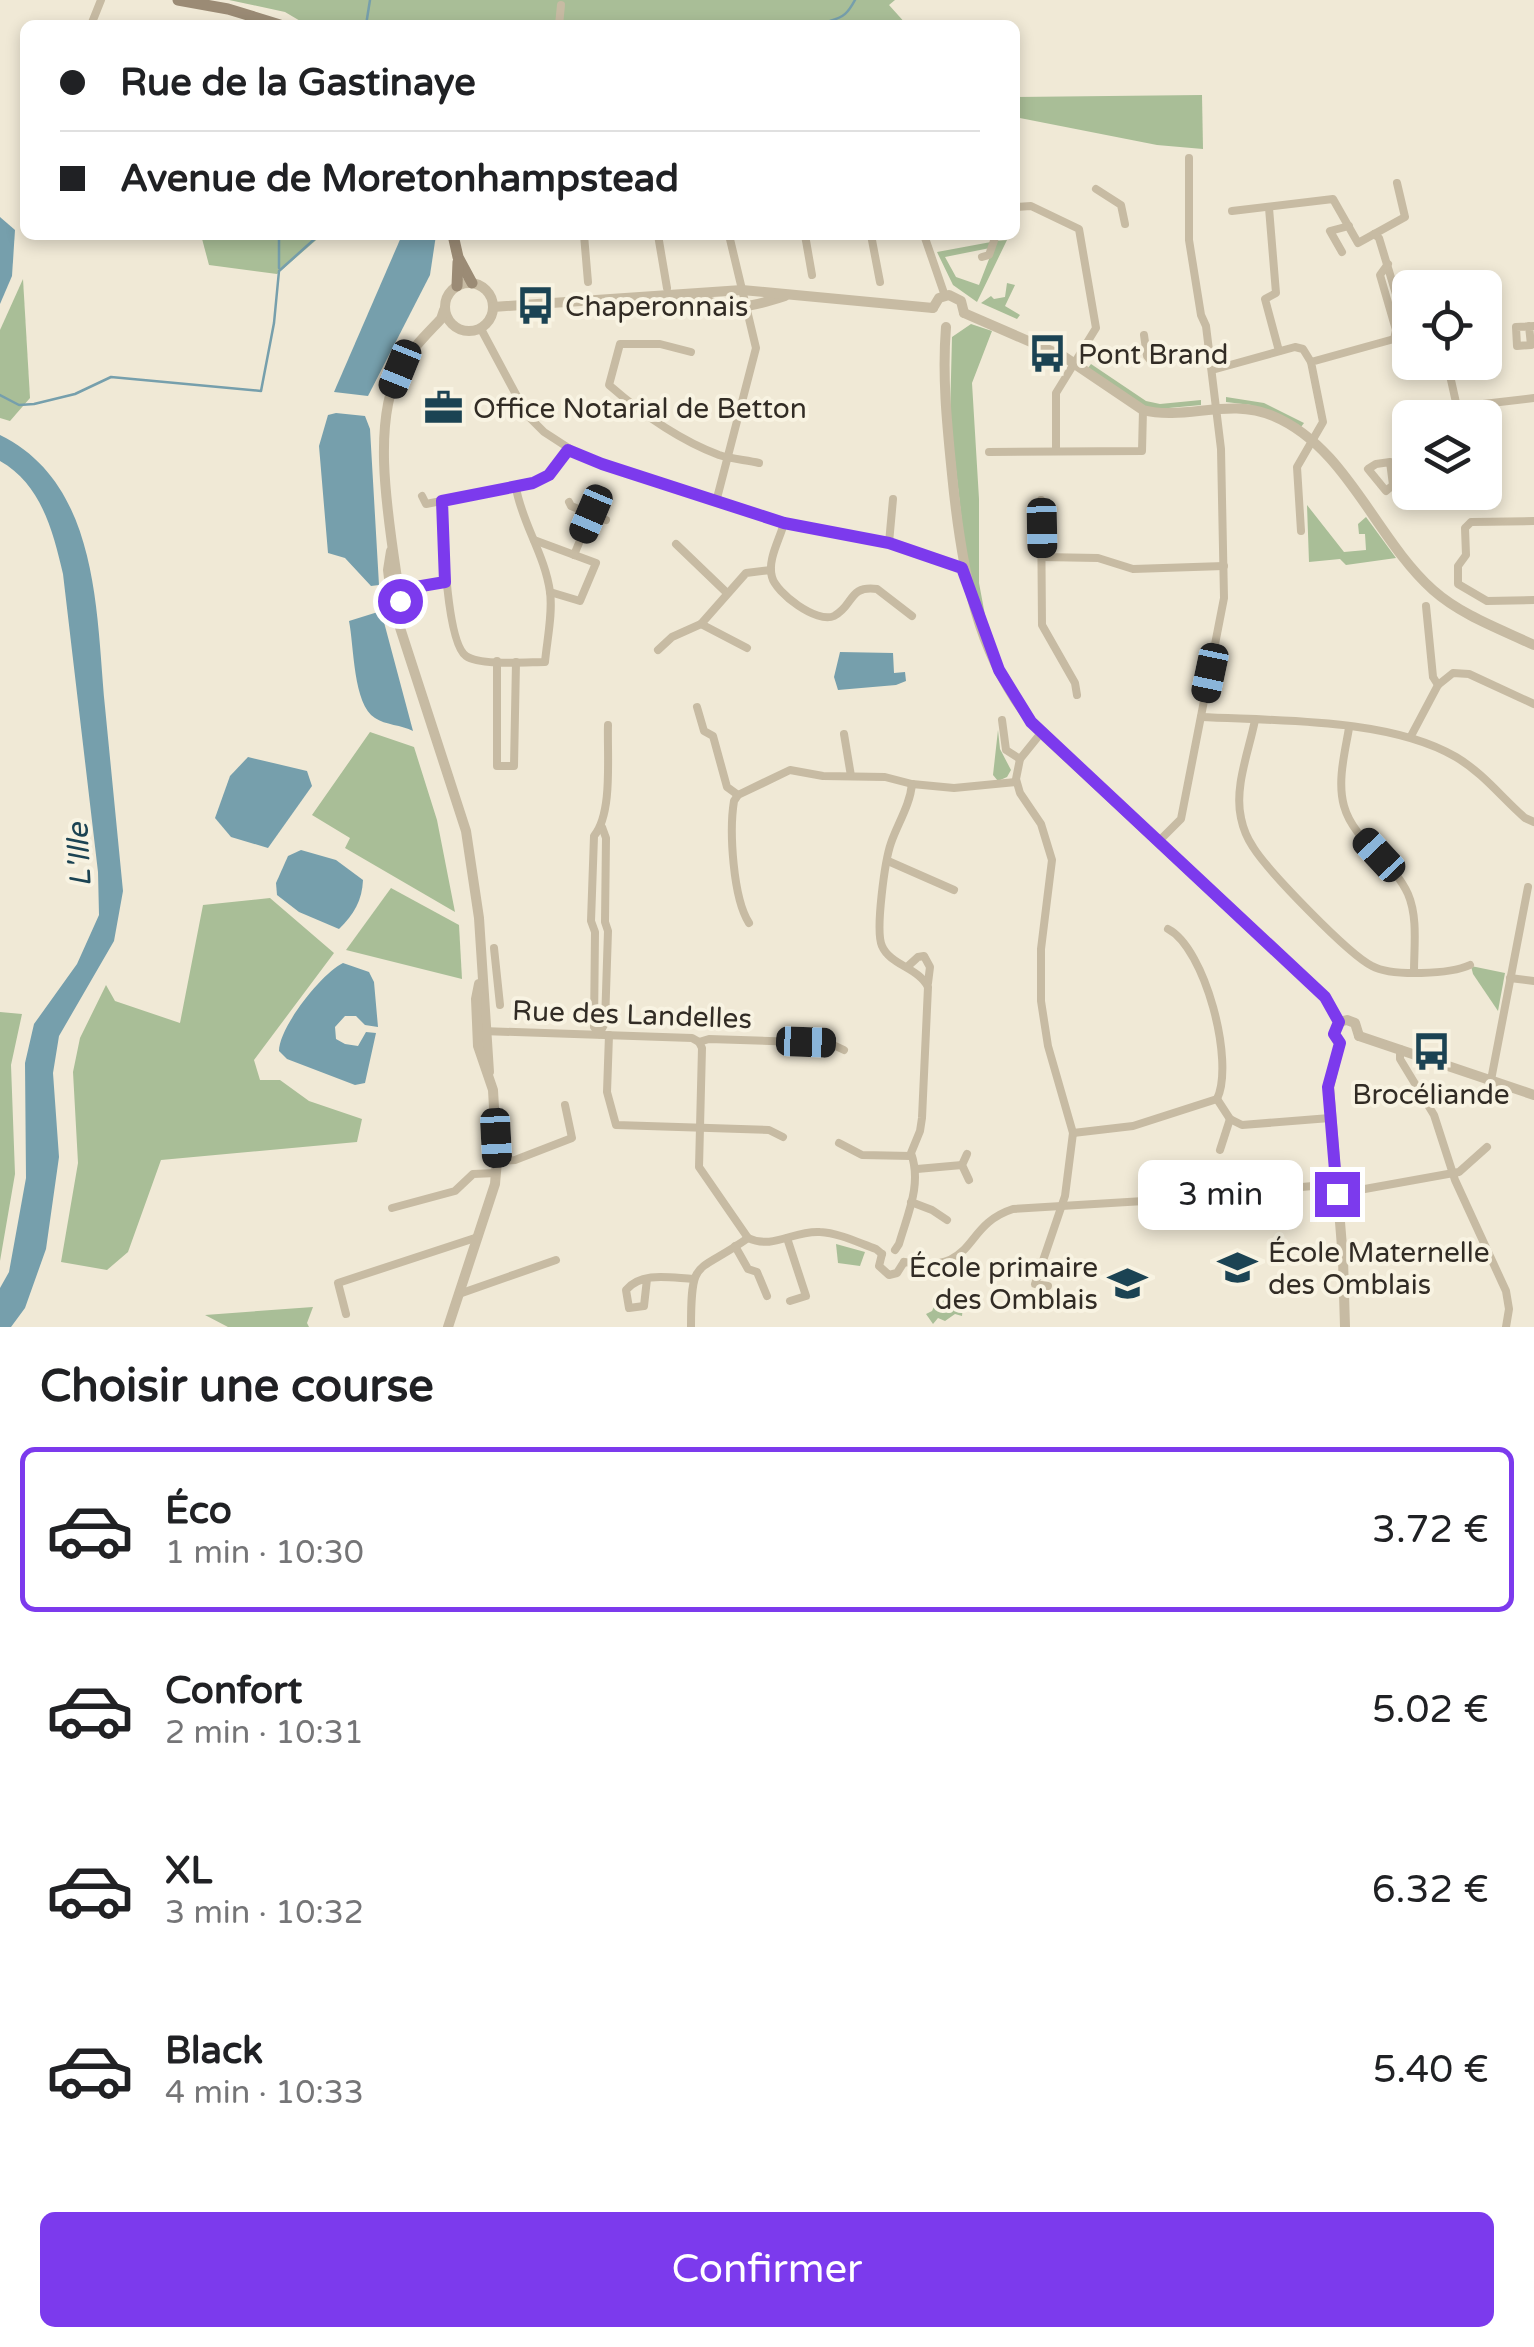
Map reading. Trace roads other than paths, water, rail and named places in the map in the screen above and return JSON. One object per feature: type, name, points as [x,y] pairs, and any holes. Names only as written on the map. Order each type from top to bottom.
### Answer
[{"type":"main road","points":[[178,0],[264,20]]},
{"type":"main road","points":[[454,240],[457,286]]},
{"type":"main road","points":[[458,258],[472,283]]},
{"type":"street","points":[[560,20],[561,5]]},
{"type":"street","points":[[1158,842],[1181,819],[1224,598],[1222,463],[1212,370],[1189,240],[1189,158]]},
{"type":"street","points":[[1232,211],[1333,199],[1358,242],[1405,216],[1396,183]]},
{"type":"street","points":[[1096,189],[1121,205],[1126,224]]},
{"type":"street","points":[[1020,207],[1031,206],[1080,229],[1096,328],[1056,393],[1056,451]]},
{"type":"street","points":[[1269,208],[1276,293],[1266,299],[1278,350]]},
{"type":"street","points":[[1342,252],[1330,231],[1349,226]]},
{"type":"street","points":[[1374,234],[1379,238],[1392,278]]},
{"type":"street","points":[[584,240],[588,282]]},
{"type":"street","points":[[659,240],[667,288]]},
{"type":"street","points":[[716,502],[756,348],[730,240]]},
{"type":"street","points":[[806,240],[812,275]]},
{"type":"street","points":[[873,240],[880,282]]},
{"type":"street","points":[[926,240],[945,296]]},
{"type":"street","points":[[982,256],[989,255],[994,240]]},
{"type":"street","points":[[426,335],[442,328],[481,329],[492,316],[487,292],[472,283],[457,286],[447,296],[441,319],[426,335],[400,369],[386,411],[391,552],[388,570],[405,639],[466,831],[474,874],[482,973],[476,999],[481,1031],[478,1046],[494,1090],[497,1167],[448,1327]]},
{"type":"street","points":[[493,307],[742,290],[932,308],[945,296]]},
{"type":"street","points":[[695,296],[747,309],[790,294]]},
{"type":"street","points":[[945,296],[958,298],[964,312],[960,322],[946,327]]},
{"type":"street","points":[[932,308],[935,320],[946,327]]},
{"type":"street","points":[[444,310],[454,327]]},
{"type":"street","points":[[964,312],[1074,362],[1144,410],[1158,413],[1244,408],[1264,412],[1311,439],[1432,589],[1466,612],[1534,645]]},
{"type":"street","points":[[946,327],[944,394],[962,568],[999,670],[1020,708],[1041,733],[1325,997],[1339,1022]]},
{"type":"street","points":[[481,329],[528,415],[568,450],[784,523],[889,543],[962,568]]},
{"type":"street","points":[[1144,335],[1151,361],[1210,357]]},
{"type":"street","points":[[1312,362],[1392,336]]},
{"type":"street","points":[[691,352],[660,344],[620,344],[609,386],[690,442],[759,463]]},
{"type":"street","points":[[1212,370],[1294,346],[1304,349],[1312,362],[1323,422],[1297,467],[1300,532]]},
{"type":"street","points":[[1502,402],[1534,398]]},
{"type":"street","points":[[989,452],[1142,451],[1144,410]]},
{"type":"street","points":[[422,496],[426,504],[516,488],[549,475],[568,450]]},
{"type":"street","points":[[1358,497],[1378,481]]},
{"type":"street","points":[[442,501],[445,582],[461,651],[471,659],[545,662],[550,592],[516,488]]},
{"type":"street","points":[[889,543],[893,499]]},
{"type":"street","points":[[1041,500],[1042,625],[1073,680],[1077,695]]},
{"type":"street","points":[[569,502],[606,520]]},
{"type":"street","points":[[574,555],[591,514]]},
{"type":"street","points":[[1534,521],[1471,522],[1466,528],[1466,554],[1458,566],[1458,584],[1487,601],[1534,600]]},
{"type":"street","points":[[784,523],[771,570],[780,589],[817,617],[834,616],[857,591],[871,588],[912,616]]},
{"type":"street","points":[[534,540],[596,563],[580,601],[550,592]]},
{"type":"street","points":[[676,544],[727,593]]},
{"type":"street","points":[[1042,557],[1098,558],[1133,569],[1224,566]]},
{"type":"street","points":[[658,650],[672,637],[700,624],[746,573],[771,570]]},
{"type":"street","points":[[394,591],[445,582]]},
{"type":"street","points":[[1426,606],[1433,677],[1438,685]]},
{"type":"street","points":[[700,624],[747,648]]},
{"type":"street","points":[[496,661],[497,766],[514,766],[516,662]]},
{"type":"street","points":[[1410,736],[1438,685],[1453,673],[1470,674],[1534,704]]},
{"type":"street","points":[[697,707],[704,730],[713,736],[727,787],[738,794]]},
{"type":"street","points":[[1201,717],[1410,736],[1465,763],[1534,822]]},
{"type":"street","points":[[1002,720],[1006,750],[1020,759]]},
{"type":"street","points":[[1255,720],[1238,801],[1250,842],[1269,867],[1368,964],[1389,972],[1448,970],[1470,965]]},
{"type":"street","points":[[604,1034],[594,1027],[595,932],[591,922],[594,836],[602,827],[605,812],[608,725]]},
{"type":"street","points":[[1349,728],[1342,802],[1355,829],[1396,873],[1409,897],[1414,923],[1414,972]]},
{"type":"street","points":[[1041,733],[1020,759],[1016,782],[1040,824],[1052,860],[1040,949],[1040,989],[1048,1046],[1073,1134],[1065,1196],[1035,1284],[1048,1286]]},
{"type":"street","points":[[844,734],[851,776]]},
{"type":"street","points":[[749,923],[740,909],[734,849],[733,809],[738,794],[786,770],[971,788],[1016,782]]},
{"type":"street","points":[[912,784],[891,842],[880,937],[888,954],[928,985]]},
{"type":"street","points":[[602,827],[606,838],[608,931],[604,1034],[607,1092],[616,1125],[769,1130],[783,1137]]},
{"type":"street","points":[[888,860],[954,890]]},
{"type":"street","points":[[1491,1080],[1528,887]]},
{"type":"street","points":[[1168,928],[1184,940],[1214,1002],[1222,1076],[1216,1098]]},
{"type":"street","points":[[595,932],[608,931]]},
{"type":"street","points":[[494,948],[500,1005]]},
{"type":"street","points":[[882,1254],[895,1250],[912,1202],[917,1169],[912,1156],[922,1118],[930,967],[924,956],[906,967]]},
{"type":"street","points":[[482,973],[497,970]]},
{"type":"street","points":[[1510,978],[1534,982]]},
{"type":"street","points":[[1345,1327],[1330,1076],[1340,1043],[1334,1031],[1339,1022],[1355,1023],[1359,1036]]},
{"type":"street","name":"Rue des Landelles","points":[[481,1031],[692,1038],[699,1042],[829,1042],[844,1050]]},
{"type":"street","points":[[1340,1043],[1352,1044],[1359,1036]]},
{"type":"street","points":[[1359,1036],[1534,1094]]},
{"type":"street","points":[[699,1042],[699,1167],[748,1238],[768,1243],[825,1232],[876,1248],[882,1254]]},
{"type":"street","points":[[1400,1049],[1400,1059],[1434,1115],[1454,1172],[1506,1290],[1506,1327]]},
{"type":"street","points":[[1073,1134],[1133,1126],[1216,1098]]},
{"type":"street","points":[[1216,1098],[1230,1118],[1253,1126],[1330,1118]]},
{"type":"street","points":[[392,1208],[455,1191],[472,1174],[572,1138],[565,1105]]},
{"type":"street","points":[[1220,1150],[1230,1118]]},
{"type":"street","points":[[839,1144],[862,1154],[912,1156]]},
{"type":"street","points":[[904,1262],[944,1264],[965,1251],[998,1214],[1012,1209],[1337,1188],[1459,1172],[1487,1147]]},
{"type":"street","points":[[967,1154],[962,1165],[969,1180]]},
{"type":"street","points":[[917,1169],[962,1165]]},
{"type":"street","points":[[912,1202],[947,1220]]},
{"type":"street","points":[[346,1314],[338,1283],[478,1237]]},
{"type":"street","points":[[691,1327],[693,1279],[701,1266],[748,1238]]},
{"type":"street","points":[[787,1238],[806,1296],[790,1301]]},
{"type":"street","points":[[735,1246],[748,1269],[757,1272],[766,1296]]},
{"type":"street","points":[[895,1250],[904,1262]]},
{"type":"street","points":[[882,1254],[879,1262],[885,1273],[898,1273],[904,1262]]},
{"type":"street","points":[[460,1294],[556,1260]]},
{"type":"street","points":[[647,1279],[693,1279]]},
{"type":"water","points":[[0,217],[15,230],[12,276],[0,304]]},
{"type":"water","points":[[400,240],[435,240],[430,275],[368,396],[334,392]]},
{"type":"water","points":[[328,415],[365,416],[370,429],[379,585],[371,586],[345,558],[328,553],[319,446]]},
{"type":"water","points":[[0,435],[33,457],[57,485],[75,518],[87,554],[99,632],[123,891],[114,941],[59,1036],[53,1073],[59,1157],[46,1249],[25,1308],[11,1327],[0,1327],[0,1288],[9,1272],[26,1178],[25,1063],[34,1024],[77,964],[99,915],[98,872],[63,574],[43,510],[26,482],[0,461]]},
{"type":"water","points":[[381,611],[413,731],[375,718],[358,688],[349,621]]},
{"type":"water","points":[[840,652],[893,653],[894,673],[905,672],[906,681],[838,690],[834,677]]},
{"type":"water","points":[[248,757],[307,771],[312,786],[268,848],[231,837],[215,818],[230,776]]},
{"type":"water","points":[[301,850],[336,860],[363,880],[356,907],[339,929],[299,912],[277,895],[276,883],[288,856]]},
{"type":"water","points":[[343,963],[369,972],[374,982],[378,1027],[365,1025],[356,1016],[345,1016],[335,1027],[336,1039],[358,1046],[366,1032],[376,1033],[365,1083],[355,1085],[287,1059],[279,1051],[286,1029],[303,1002]]},
{"type":"waterway","points":[[367,20],[370,0]]},
{"type":"waterway","points":[[833,20],[845,14],[855,0]]},
{"type":"waterway","points":[[279,240],[279,268]]},
{"type":"waterway","points":[[0,395],[19,405],[34,404],[75,394],[111,377],[261,391],[279,271],[313,240]]},
{"type":"place","name":"Chaperonnais","points":[[535,306]]},
{"type":"place","name":"Pont Brand","points":[[1048,354]]},
{"type":"place","name":"Office Notarial de Betton","points":[[443,408]]},
{"type":"place","name":"Brocéliande","points":[[1431,1052]]},
{"type":"place","name":"École Maternelle des Omblais","points":[[1238,1268]]},
{"type":"place","name":"École primaire des Omblais","points":[[1128,1283]]},
{"type":"water label","name":"L'Ille","points":[[79,855]]}]
